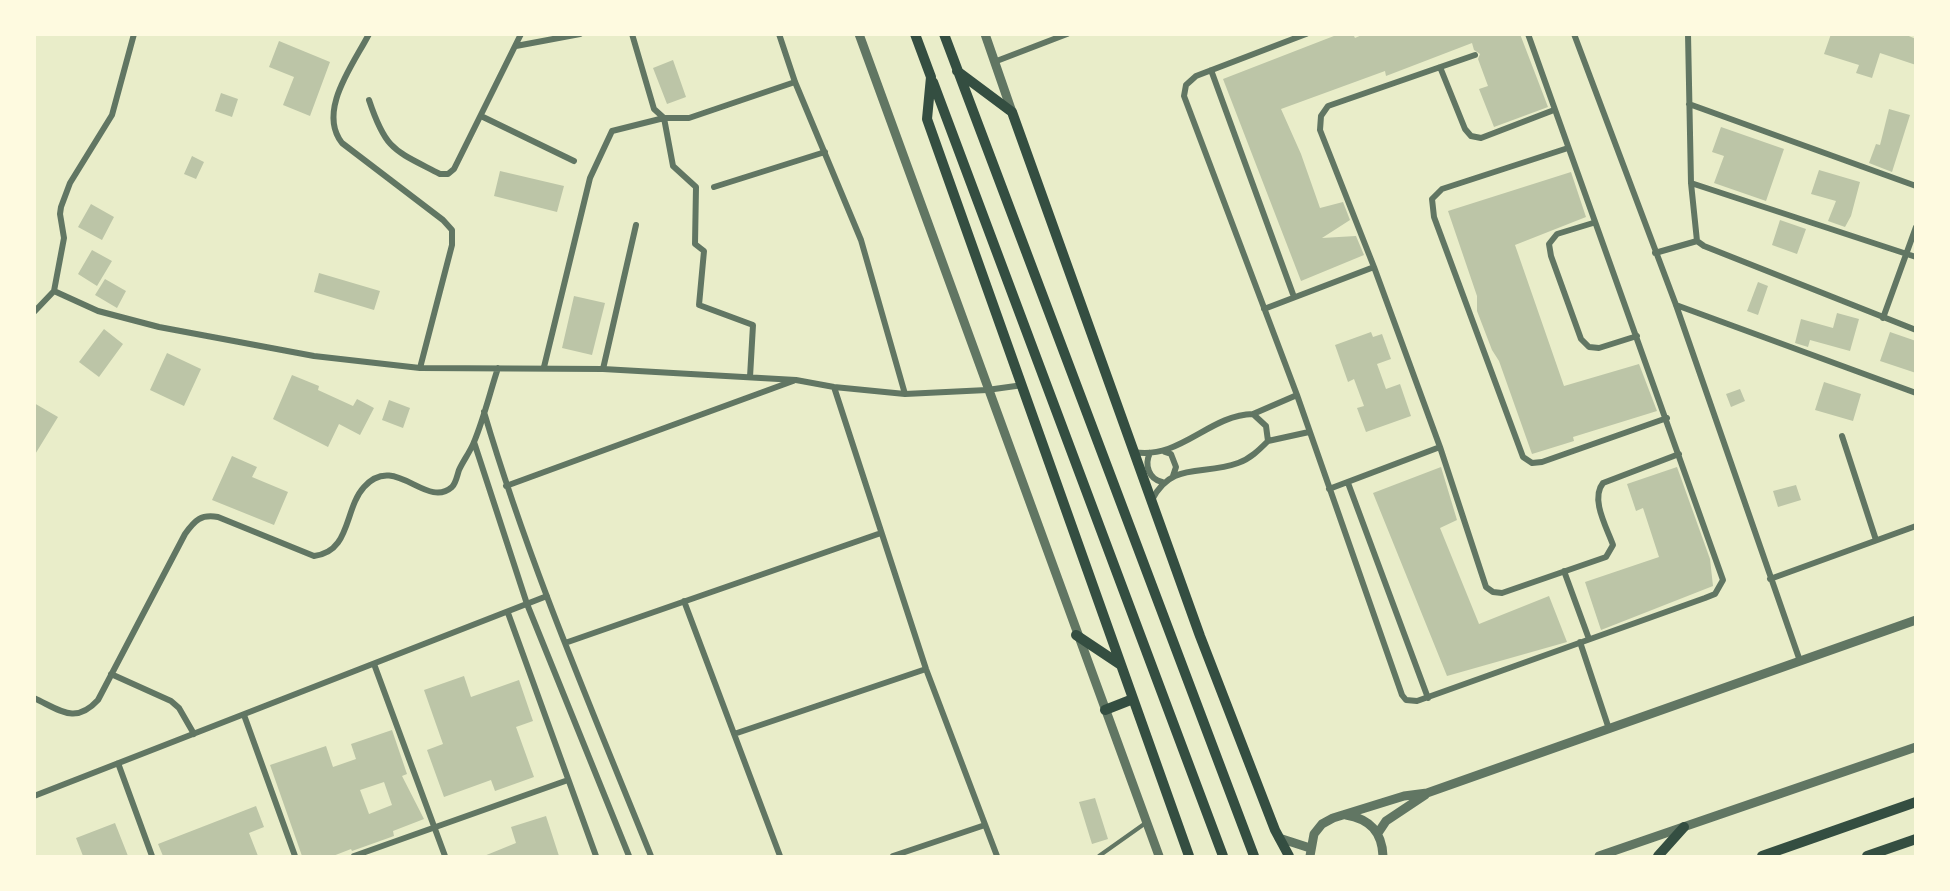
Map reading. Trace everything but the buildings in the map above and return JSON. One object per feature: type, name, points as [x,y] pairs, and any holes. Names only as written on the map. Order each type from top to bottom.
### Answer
[{"type":"main road","points":[[915,34],[1223,856]]},
{"type":"main road","points":[[944,34],[1254,856]]},
{"type":"main road","points":[[957,71],[1012,112],[1204,646],[1279,838],[1289,856]]},
{"type":"main road","points":[[931,77],[927,119],[1189,856]]},
{"type":"main road","points":[[1076,635],[1121,665]]},
{"type":"main road","points":[[1105,710],[1133,699]]},
{"type":"main road","points":[[1764,856],[1916,802]]},
{"type":"main road","points":[[1658,856],[1684,827]]},
{"type":"main road","points":[[1867,856],[1916,839]]},
{"type":"street","points":[[34,312],[54,291],[64,238],[60,213],[70,183],[112,115],[134,34]]},
{"type":"street","points":[[369,34],[333,106],[333,126],[342,143],[443,220],[452,230],[452,245],[420,368]]},
{"type":"street","points":[[369,100],[378,130],[393,150],[440,174],[448,174],[454,169],[521,34]]},
{"type":"street","points":[[516,46],[580,34]]},
{"type":"street","points":[[632,34],[654,109],[664,118],[673,166],[696,187],[695,244],[704,251],[699,305],[753,325],[750,377]]},
{"type":"street","points":[[779,34],[795,82],[861,240],[905,394]]},
{"type":"street","points":[[859,34],[1076,635],[1148,821],[1159,856]]},
{"type":"street","points":[[985,34],[1012,112]]},
{"type":"street","points":[[994,62],[1067,34]]},
{"type":"street","points":[[1306,34],[1196,76],[1186,85],[1184,96],[1298,395],[1402,695],[1406,700],[1413,701],[1428,698],[1705,598],[1721,587],[1723,573],[1637,336],[1593,223],[1528,34]]},
{"type":"street","points":[[1574,34],[1676,305],[1800,661]]},
{"type":"street","points":[[1688,34],[1691,183],[1697,241]]},
{"type":"street","points":[[1475,55],[1328,106],[1321,116],[1320,130],[1374,267],[1440,447],[1486,587],[1493,592],[1502,593],[1606,557],[1613,545],[1597,498],[1603,483],[1679,454]]},
{"type":"street","points":[[1440,67],[1465,129],[1471,136],[1481,138],[1554,110]]},
{"type":"street","points":[[1211,70],[1294,297]]},
{"type":"street","points":[[544,367],[590,178],[612,131],[664,118],[689,118],[795,82]]},
{"type":"street","points":[[1689,104],[1916,186]]},
{"type":"street","points":[[481,116],[574,160]]},
{"type":"street","points":[[1568,148],[1442,189],[1432,199],[1434,217],[1523,457],[1532,463],[1542,462],[1666,418]]},
{"type":"street","points":[[714,187],[825,152]]},
{"type":"street","points":[[1691,183],[1916,257]]},
{"type":"street","points":[[1593,223],[1557,234],[1549,244],[1551,256],[1581,339],[1589,347],[1599,348],[1637,336]]},
{"type":"street","points":[[603,369],[636,225]]},
{"type":"street","points":[[1883,318],[1916,227]]},
{"type":"street","points":[[1655,253],[1697,241],[1916,330]]},
{"type":"street","points":[[1264,309],[1374,267]]},
{"type":"street","points":[[54,291],[99,311],[159,327],[314,356],[420,368],[603,369],[796,380],[834,387],[905,394],[987,390],[1023,385]]},
{"type":"street","points":[[1676,305],[1916,393]]},
{"type":"street","points":[[34,698],[80,715],[98,700],[185,534],[194,521],[205,515],[218,517],[314,556],[327,554],[337,546],[363,487],[375,477],[388,474],[432,493],[445,491],[454,486],[474,442],[498,368]]},
{"type":"street","points":[[506,486],[796,380]]},
{"type":"street","points":[[834,387],[926,669],[998,856]]},
{"type":"street","points":[[1134,452],[1150,453],[1170,450],[1222,420],[1253,414],[1298,395]]},
{"type":"street","points":[[484,412],[506,486],[547,596],[651,856]]},
{"type":"street","points":[[1253,414],[1266,426],[1268,441]]},
{"type":"street","points":[[1152,500],[1162,482],[1173,476],[1239,463],[1256,454],[1268,441],[1309,432]]},
{"type":"street","points":[[1842,436],[1876,540]]},
{"type":"street","points":[[474,442],[527,604],[629,856]]},
{"type":"street","points":[[1329,489],[1440,447]]},
{"type":"street","points":[[1161,452],[1171,454],[1174,458],[1176,467],[1173,476]]},
{"type":"street","points":[[1150,453],[1147,462],[1150,474],[1155,480],[1162,482]]},
{"type":"street","points":[[1348,483],[1428,698]]},
{"type":"street","points":[[1770,579],[1916,526]]},
{"type":"street","points":[[565,643],[881,533]]},
{"type":"street","points":[[1564,571],[1589,639]]},
{"type":"street","points":[[34,796],[547,596]]},
{"type":"street","points":[[684,601],[780,856]]},
{"type":"street","points":[[508,613],[596,856]]},
{"type":"street","points":[[1279,838],[1310,852],[1314,834],[1323,824],[1333,818],[1365,806],[1427,793],[1916,620]]},
{"type":"street","points":[[1580,642],[1610,729]]},
{"type":"street","points":[[374,664],[445,856]]},
{"type":"street","points":[[734,734],[926,669]]},
{"type":"street","points":[[111,674],[171,701],[179,708],[194,734]]},
{"type":"street","points":[[244,715],[295,856]]},
{"type":"street","points":[[1599,856],[1916,747]]},
{"type":"street","points":[[118,763],[152,856]]},
{"type":"street","points":[[354,856],[568,780]]},
{"type":"street","points":[[1378,833],[1386,821],[1427,793]]},
{"type":"street","points":[[1346,815],[1358,817],[1370,823],[1383,844],[1383,856]]},
{"type":"street","points":[[893,856],[985,825]]},
{"type":"lane","points":[[1099,856],[1148,821]]}]
